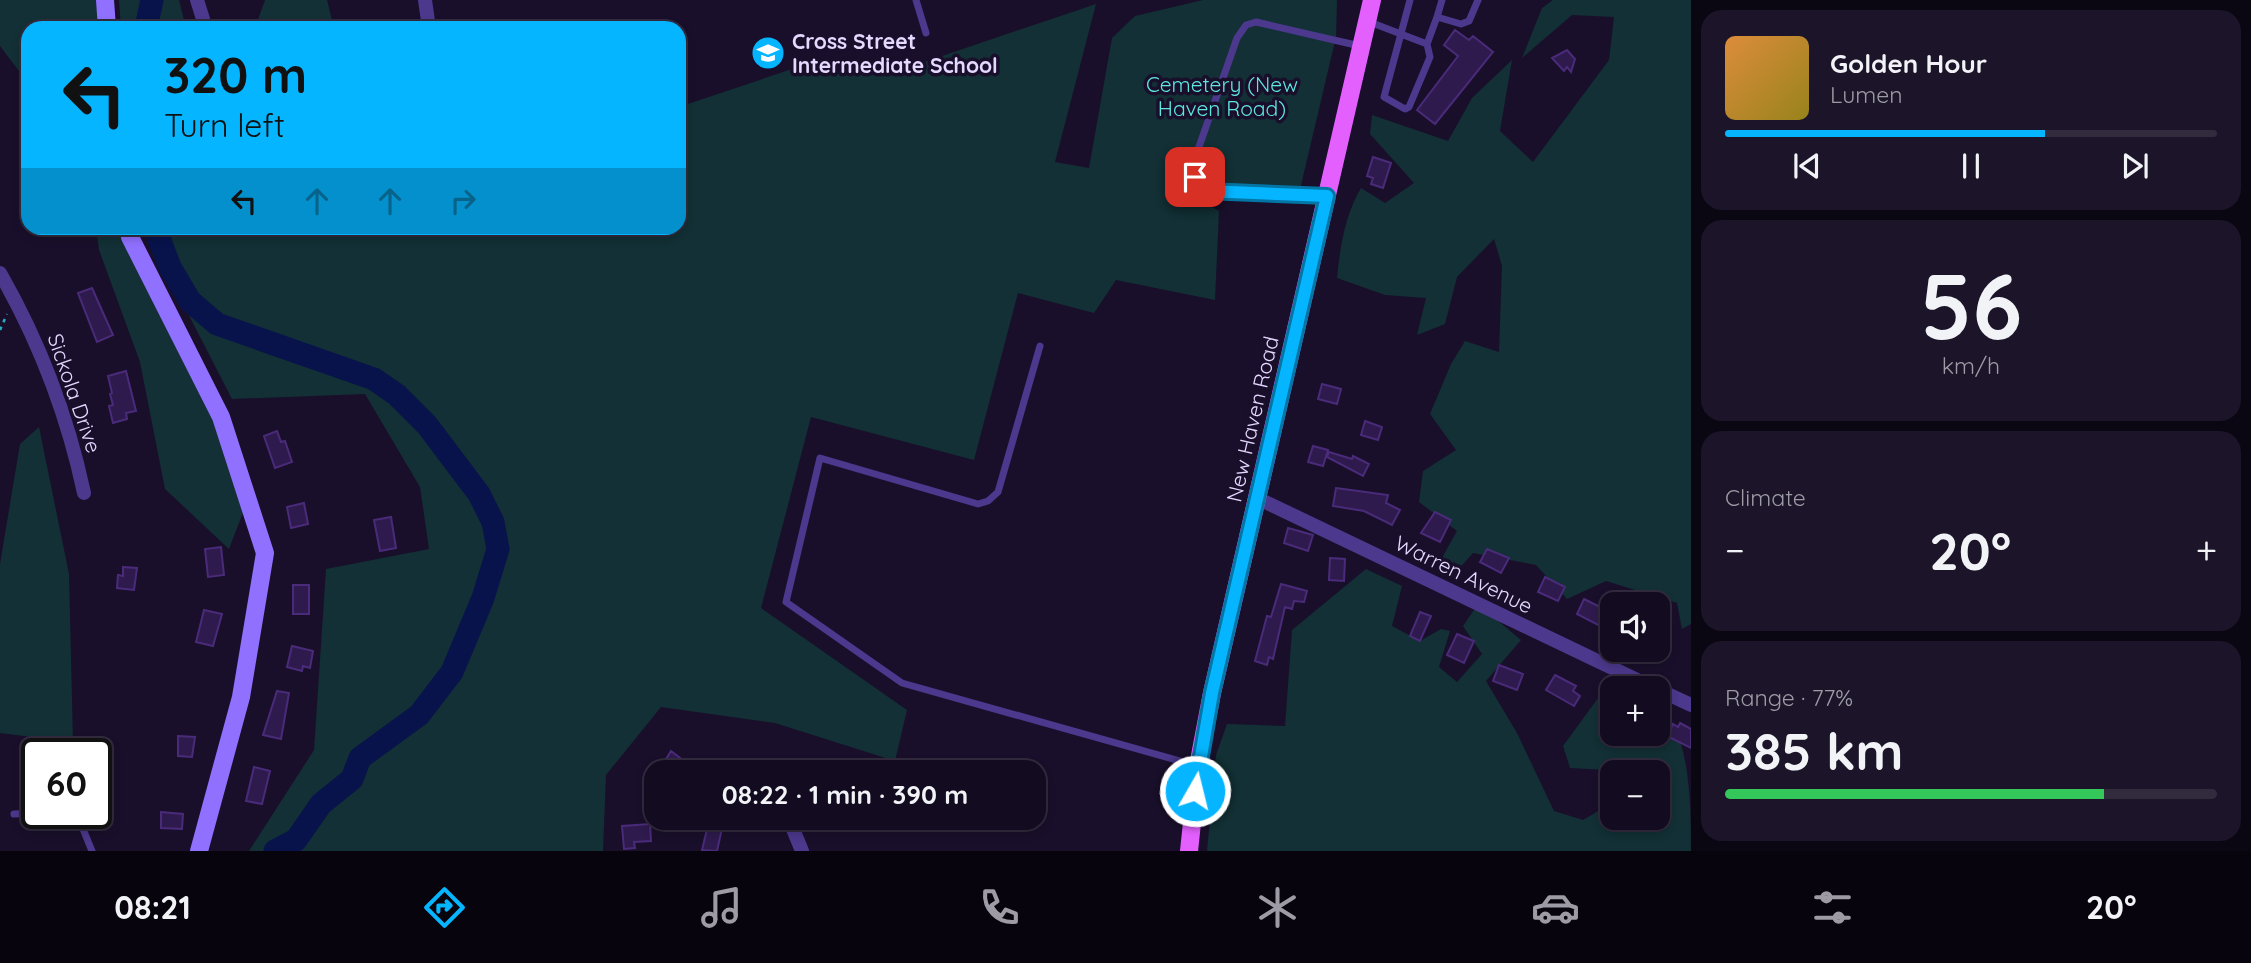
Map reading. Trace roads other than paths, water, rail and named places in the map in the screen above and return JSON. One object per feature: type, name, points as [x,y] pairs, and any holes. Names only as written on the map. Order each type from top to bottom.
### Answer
[{"type":"main road","name":"New Haven Road","points":[[1189,851],[1198,766],[1256,498],[1372,0]]},
{"type":"street","points":[[105,0],[106,21]]},
{"type":"street","points":[[197,0],[202,19]]},
{"type":"street","points":[[425,0],[428,21]]},
{"type":"street","points":[[130,235],[221,417],[265,553],[241,697],[199,851]]},
{"type":"street","name":"Sickola Drive","points":[[0,273],[48,366],[72,436],[84,493]]},
{"type":"street","name":"Warren Avenue","points":[[1256,498],[1629,676]]},
{"type":"street","name":"Warren Avenue","points":[[1670,695],[1691,705]]},
{"type":"street","points":[[793,830],[802,851]]},
{"type":"lane","points":[[916,0],[926,33]]},
{"type":"lane","points":[[1410,0],[1384,97],[1405,109],[1409,107],[1430,57],[1427,44],[1442,0]]},
{"type":"lane","points":[[1437,17],[1461,24],[1469,21],[1478,0]]},
{"type":"lane","points":[[1367,21],[1427,44]]},
{"type":"lane","points":[[1327,196],[1206,191],[1195,177],[1193,164],[1237,38],[1246,25],[1256,22],[1360,46]]},
{"type":"lane","points":[[1040,346],[998,492],[988,501],[978,504],[820,458],[786,603],[902,683],[1198,766]]},
{"type":"lane","points":[[14,814],[21,814]]},
{"type":"lane","points":[[83,829],[92,851]]},
{"type":"waterway","points":[[148,21],[152,0]]},
{"type":"waterway","points":[[158,235],[170,267],[190,301],[217,324],[374,379],[397,395],[427,425],[479,494],[493,522],[498,549],[483,598],[452,672],[419,715],[360,758],[352,779],[321,804],[296,840],[275,851]]},
{"type":"place","name":"Cross Street Intermediate School","points":[[768,53]]},
{"type":"park label","name":"Cemetery (New Haven Road)","points":[[1222,96]]}]
